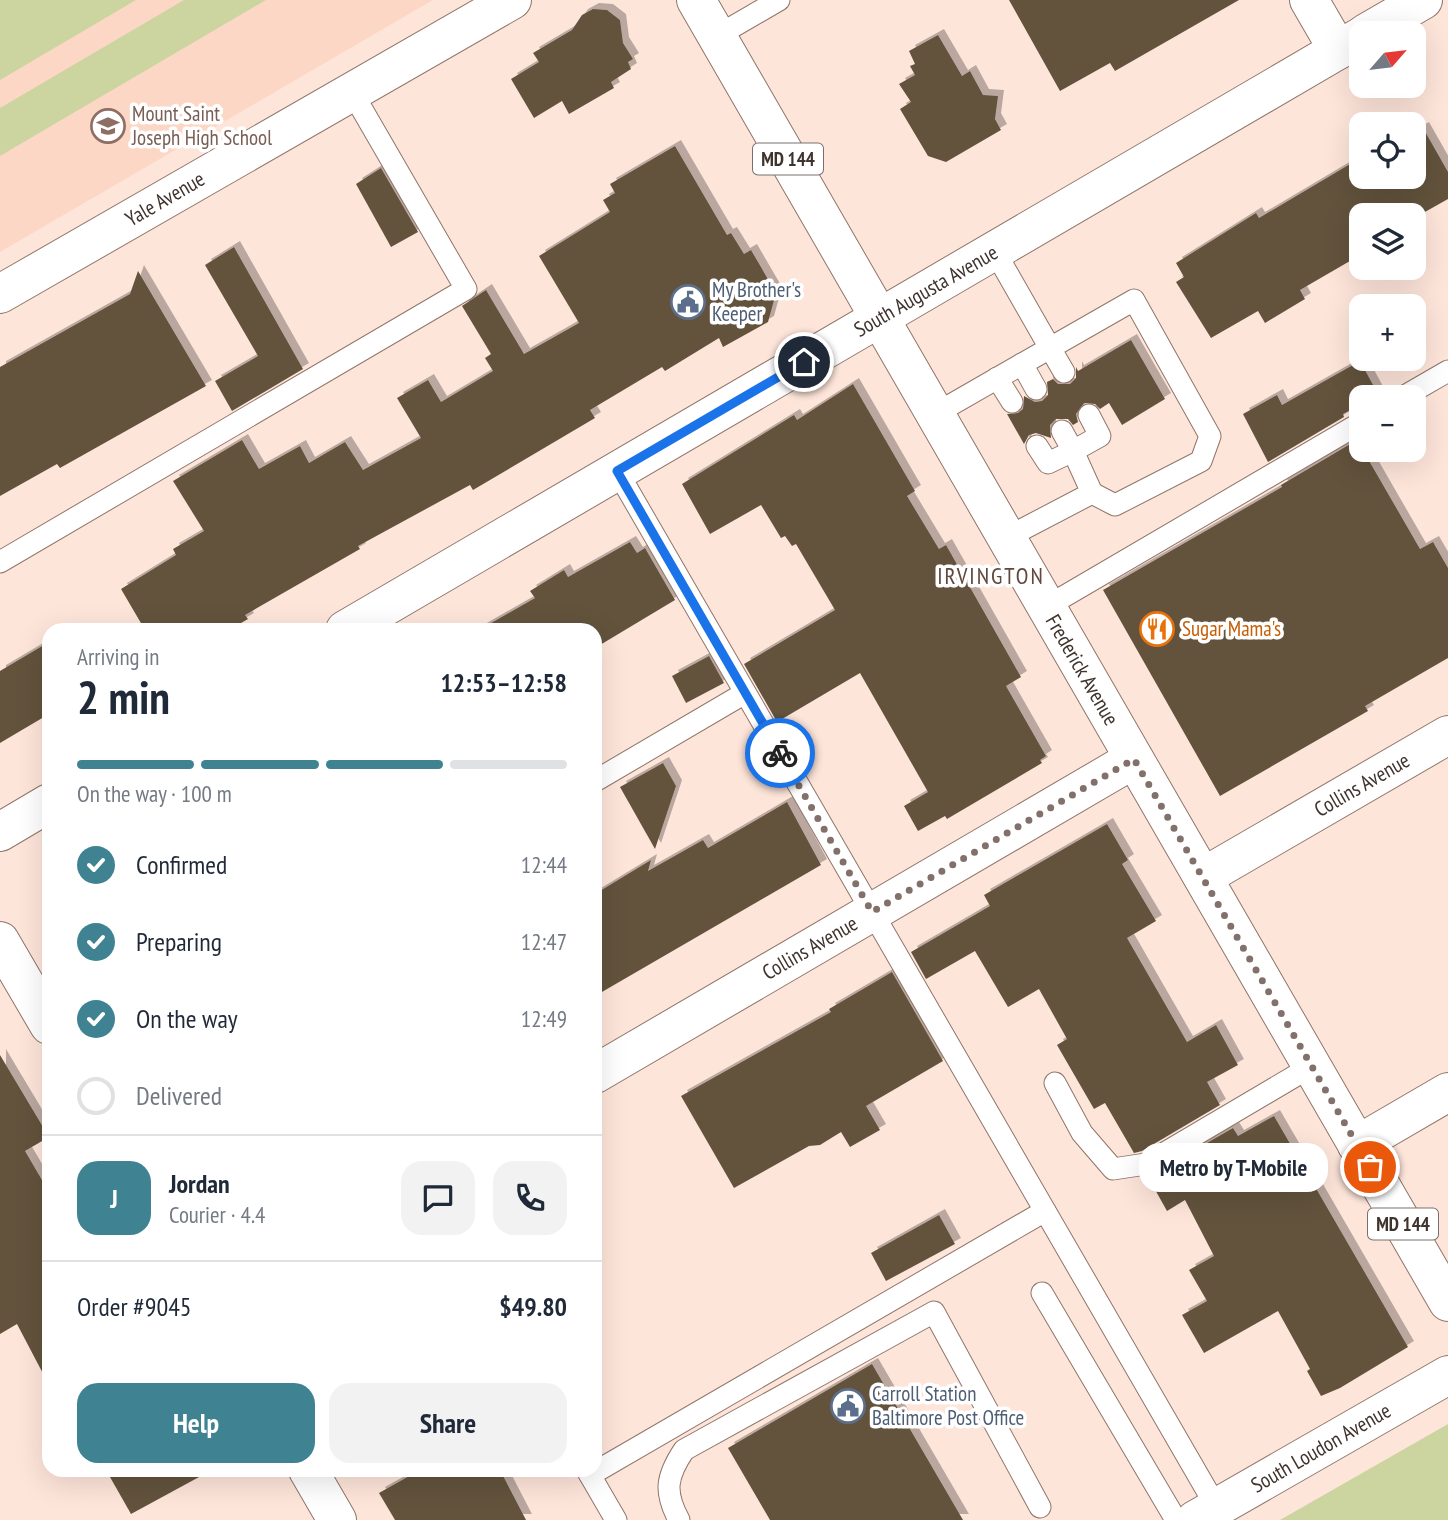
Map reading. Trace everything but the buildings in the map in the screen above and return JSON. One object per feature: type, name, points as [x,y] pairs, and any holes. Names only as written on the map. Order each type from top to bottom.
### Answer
[{"type":"street","name":"Yale Avenue","points":[[0,294],[512,0]]},
{"type":"street","name":"Frederick Avenue","points":[[696,0],[1448,1302]]},
{"type":"street","points":[[1309,0],[1349,35]]},
{"type":"street","name":"South Augusta Avenue","points":[[1387,21],[1423,0]]},
{"type":"street","name":"South Augusta Avenue","points":[[357,623],[1349,43]]},
{"type":"street","name":"Collins Avenue","points":[[1203,877],[1448,735]]},
{"type":"street","name":"Collins Avenue","points":[[602,1070],[1134,759]]},
{"type":"street","points":[[0,832],[42,807]]},
{"type":"street","points":[[0,941],[42,1013]]},
{"type":"street","points":[[1357,1145],[1448,1092]]},
{"type":"street","name":"South Loudon Avenue","points":[[1206,1514],[1448,1375]]},
{"type":"street","points":[[312,1477],[337,1520]]},
{"type":"lane","points":[[717,36],[779,0]]},
{"type":"lane","points":[[0,562],[466,289],[352,92]]},
{"type":"lane","points":[[994,250],[1064,372]]},
{"type":"lane","points":[[935,414],[1134,300],[1210,436],[1201,461],[1115,505],[1092,493],[1062,431]]},
{"type":"lane","points":[[1022,364],[1036,388]]},
{"type":"lane","points":[[1424,385],[1448,371]]},
{"type":"lane","points":[[997,377],[1012,402]]},
{"type":"lane","points":[[1037,446],[1048,463],[1100,436],[1089,415]]},
{"type":"lane","points":[[1046,607],[1349,430]]},
{"type":"lane","points":[[617,471],[1045,1211],[1206,1514]]},
{"type":"lane","points":[[1006,538],[1092,493]]},
{"type":"lane","points":[[602,777],[745,693]]},
{"type":"lane","points":[[1055,1083],[1082,1133],[1113,1169],[1146,1164],[1312,1066]]},
{"type":"lane","points":[[602,1465],[1045,1211]]},
{"type":"lane","points":[[1042,1293],[1176,1520]]},
{"type":"lane","points":[[679,1520],[669,1502],[666,1485],[684,1450],[934,1312],[1040,1507]]},
{"type":"lane","points":[[592,1477],[616,1520]]},
{"type":"shaded area","name":"Mount Saint Joseph High School","points":[[0,0],[433,0],[0,252]]},
{"type":"green space","points":[[0,0],[136,0],[0,80]]},
{"type":"green space","points":[[184,0],[266,0],[0,156],[0,108]]},
{"type":"green space","points":[[1448,1424],[1448,1520],[1280,1520]]},
{"type":"way so far","points":[[780,753],[872,912],[1134,759],[1370,1167]]},
{"type":"place","name":"Mount Saint Joseph High School","points":[[108,126]]},
{"type":"place","name":"My Brother's Keeper","points":[[688,302]]},
{"type":"place","name":"Sugar Mama's","points":[[1157,629]]},
{"type":"place","name":"Metro by T-Mobile","points":[[1370,1167]]},
{"type":"place","name":"Carroll Station Baltimore Post Office","points":[[848,1406]]},
{"type":"district","name":"IRVINGTON","points":[[991,576]]},
{"type":"route","points":[[780,753],[617,471],[804,362]]}]
